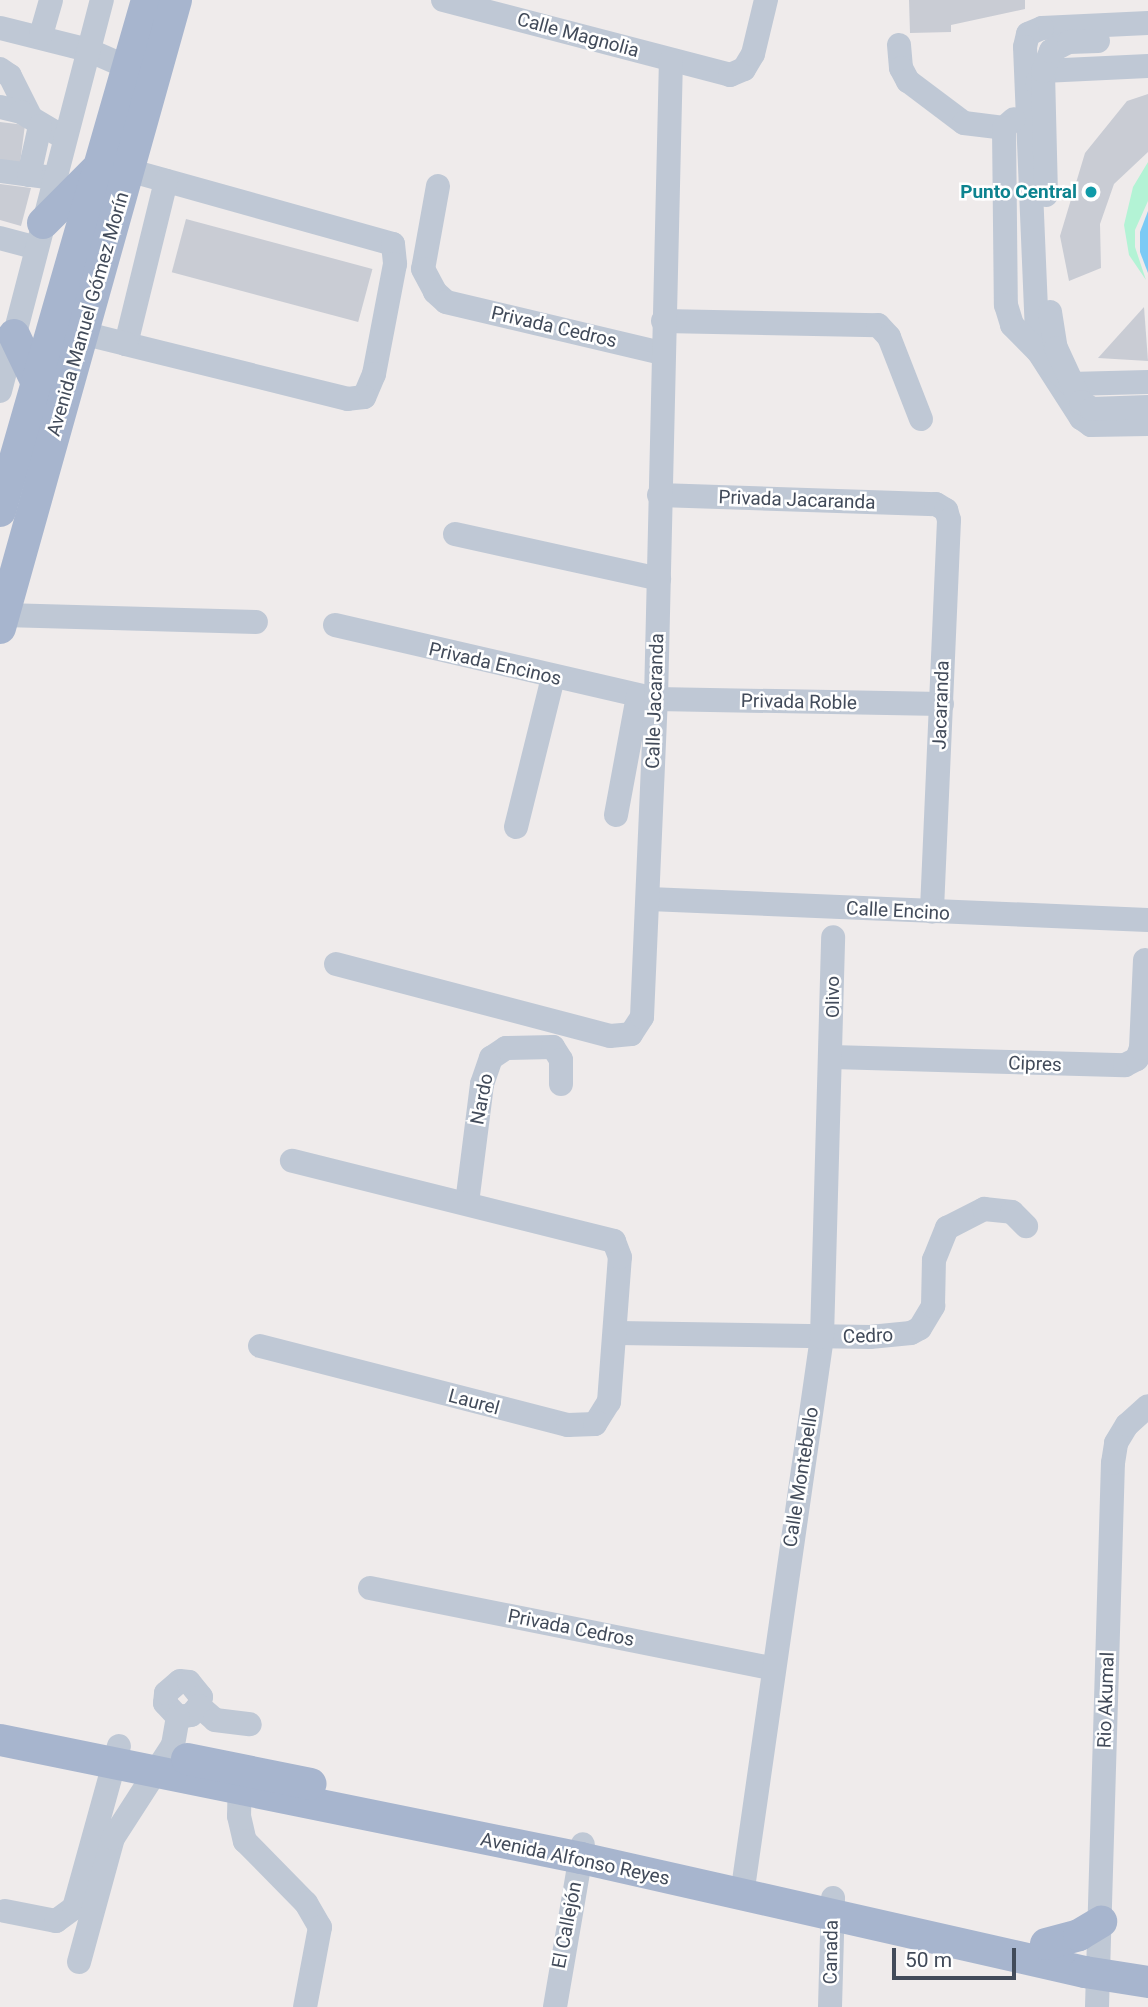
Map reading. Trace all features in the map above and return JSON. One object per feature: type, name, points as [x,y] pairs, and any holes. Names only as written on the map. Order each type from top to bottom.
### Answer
[{"type":"main road","name":"Avenida Manuel Gómez Morín","points":[[0,509],[95,170],[147,0]]},
{"type":"main road","name":"Avenida Manuel Gómez Morín","points":[[2,622],[86,334],[128,170],[176,0]]},
{"type":"main road","points":[[40,235],[95,170]]},
{"type":"main road","points":[[12,317],[35,379]]},
{"type":"main road","name":"Avenida Alfonso Reyes","points":[[0,1725],[116,1755],[582,1851],[1098,1965],[1148,1961]]},
{"type":"main road","name":"Avenida Alfonso Reyes","points":[[0,1740],[116,1755]]},
{"type":"main road","name":"Avenida Alfonso Reyes","points":[[832,1906],[1046,1944],[1148,1982]]},
{"type":"main road","points":[[1046,1944],[1079,1935],[1101,1922]]},
{"type":"street","points":[[41,36],[49,0]]},
{"type":"street","points":[[41,176],[63,137],[102,0]]},
{"type":"street","name":"Calle Magnolia","points":[[443,0],[722,73],[737,73],[753,54],[766,0]]},
{"type":"street","points":[[1148,23],[1042,28],[1028,34],[1026,109],[1038,351],[1081,418],[1091,425],[1148,424]]},
{"type":"street","points":[[0,28],[41,36],[88,50],[127,67]]},
{"type":"street","points":[[899,45],[901,68],[908,81],[929,99],[964,123],[1004,128],[1026,109],[1051,51],[1069,42],[1148,40]]},
{"type":"street","name":"Calle Jacaranda","points":[[336,964],[622,1036],[631,1034],[642,1017],[649,899],[647,698],[659,579],[662,353],[671,60]]},
{"type":"street","points":[[1042,71],[1148,66]]},
{"type":"street","points":[[0,69],[10,76],[35,121],[41,176],[40,235],[12,317],[0,391]]},
{"type":"street","points":[[1042,71],[1050,314],[1056,348],[1070,384]]},
{"type":"street","points":[[0,107],[35,121],[63,137]]},
{"type":"street","points":[[1004,128],[1008,316],[1092,409],[1148,407]]},
{"type":"street","points":[[86,334],[348,399],[364,397],[374,374],[395,264],[393,244],[128,170]]},
{"type":"street","points":[[0,171],[41,176]]},
{"type":"street","points":[[127,344],[166,181]]},
{"type":"street","name":"Privada Cedros","points":[[438,186],[424,269],[435,292],[446,302],[662,353]]},
{"type":"street","points":[[0,238],[40,235]]},
{"type":"street","points":[[663,321],[877,325],[889,337],[920,419]]},
{"type":"street","points":[[1070,384],[1148,382]]},
{"type":"street","name":"Privada Jacaranda","points":[[659,495],[936,504]]},
{"type":"street","name":"Jacaranda","points":[[932,912],[949,520],[946,510],[936,504]]},
{"type":"street","points":[[454,534],[659,579]]},
{"type":"street","points":[[2,622],[256,622]]},
{"type":"street","name":"Privada Encinos","points":[[335,625],[647,698]]},
{"type":"street","points":[[516,827],[553,678]]},
{"type":"street","points":[[616,815],[647,698]]},
{"type":"street","name":"Privada Roble","points":[[647,698],[942,704]]},
{"type":"street","name":"Calle Encino","points":[[649,899],[1148,920]]},
{"type":"street","name":"Olivo","points":[[832,1057],[833,937]]},
{"type":"street","name":"Cipres","points":[[832,1057],[1125,1065],[1137,1059],[1141,1048],[1145,960]]},
{"type":"street","name":"Nardo","points":[[467,1203],[482,1084],[491,1058],[506,1048],[553,1047],[561,1060],[561,1084]]},
{"type":"street","name":"Calle Montebello","points":[[743,1886],[772,1668],[822,1337],[832,1057]]},
{"type":"street","points":[[292,1161],[605,1236],[617,1245],[620,1257],[618,1333]]},
{"type":"street","name":"Cedro","points":[[618,1333],[895,1336],[920,1328],[933,1306],[938,1243],[957,1219],[998,1209],[1012,1212],[1026,1226]]},
{"type":"street","name":"Laurel","points":[[260,1346],[531,1416],[587,1427],[603,1416],[609,1402],[618,1333]]},
{"type":"street","name":"Rio Akumal","points":[[1097,2007],[1113,1463],[1116,1443],[1127,1425],[1148,1406]]},
{"type":"street","name":"Privada Cedros","points":[[370,1588],[772,1668]]},
{"type":"street","points":[[79,1962],[113,1838],[162,1764],[189,1711],[224,1724],[250,1724]]},
{"type":"street","points":[[5,1911],[56,1921],[74,1908],[116,1755]]},
{"type":"street","points":[[240,1780],[245,1841],[318,1919],[321,1937],[305,2007]]},
{"type":"street","name":"El Callejón","points":[[555,2007],[582,1851]]},
{"type":"street","name":"Canada","points":[[830,2007],[832,1906]]},
{"type":"green space","points":[[1148,162],[1148,201],[1135,230],[1135,247],[1146,280],[1129,255],[1124,225],[1133,187]]},
{"type":"water","points":[[1148,211],[1148,273],[1140,252],[1140,232]]},
{"type":"building","points":[[909,0],[1025,0],[1025,9],[951,25],[951,32],[910,33]]},
{"type":"building","name":"Punto Central","points":[[1148,94],[1148,152],[1114,184],[1100,224],[1101,268],[1069,281],[1060,236],[1085,153],[1127,101]]},
{"type":"building","points":[[0,122],[25,125],[20,163],[0,160]]},
{"type":"building","points":[[0,184],[31,188],[21,226],[0,220]]},
{"type":"building","points":[[186,219],[372,269],[358,322],[172,272]]},
{"type":"building","points":[[1144,307],[1148,361],[1098,358]]},
{"type":"place","name":"Punto Central","points":[[1091,192]]}]
